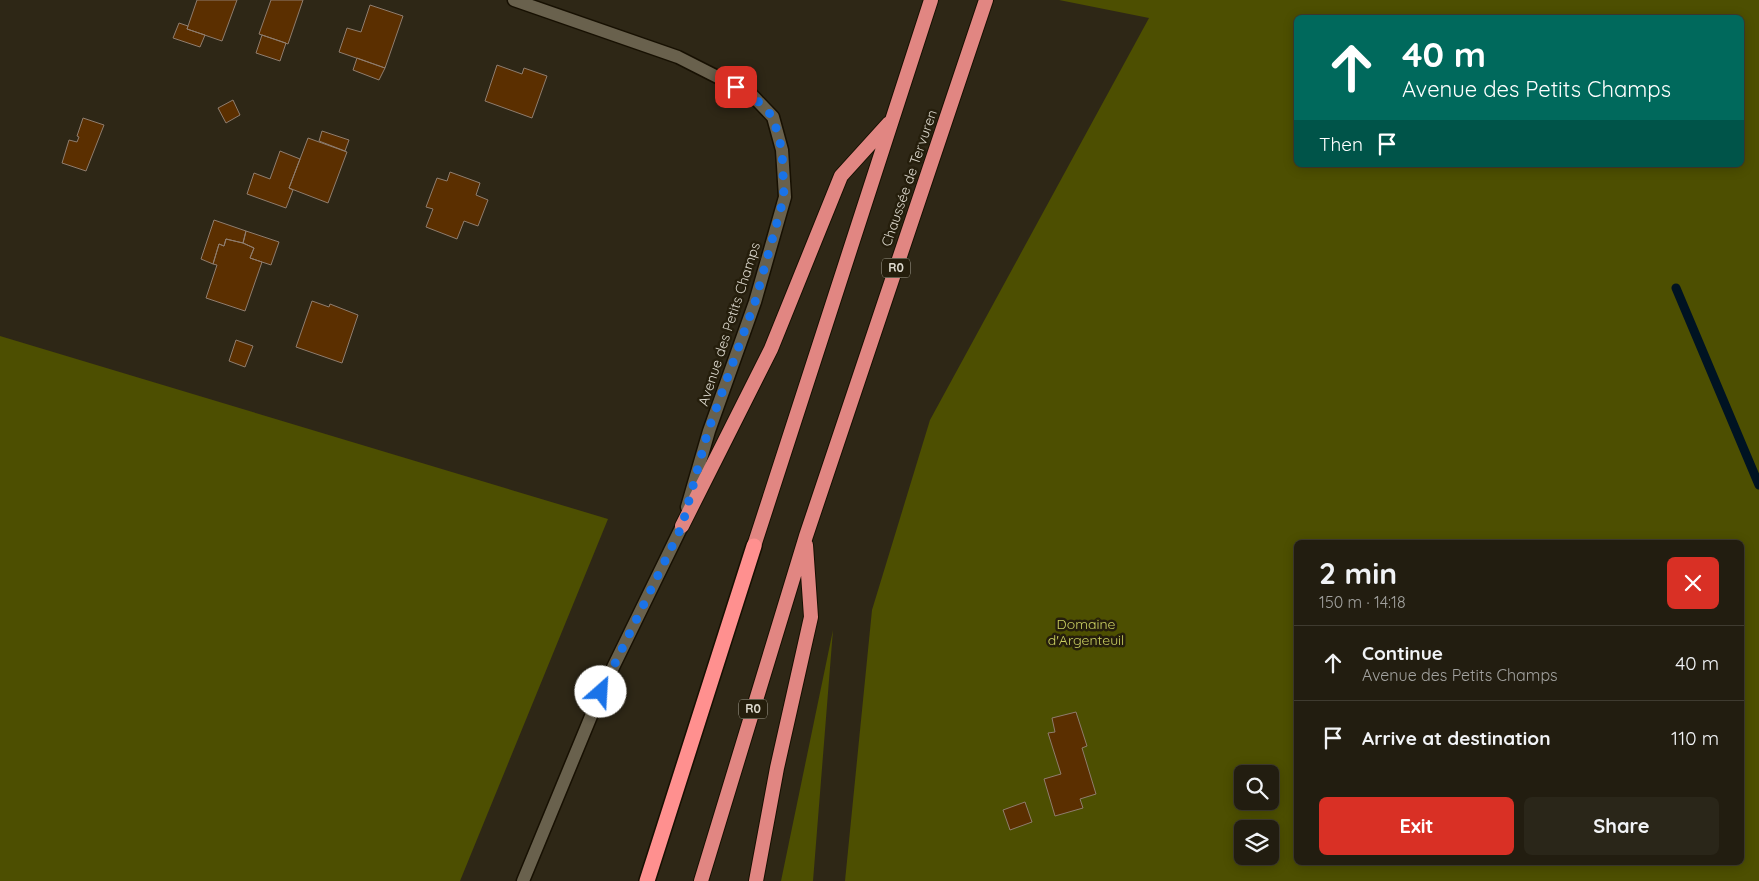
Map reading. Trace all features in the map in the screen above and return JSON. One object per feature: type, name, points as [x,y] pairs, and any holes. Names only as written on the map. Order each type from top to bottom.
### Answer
[{"type":"highway","points":[[646,881],[932,0]]},
{"type":"highway","name":"Chaussée de Tervuren","points":[[806,536],[986,0]]},
{"type":"highway","points":[[682,526],[772,349],[841,176],[892,119]]},
{"type":"highway","points":[[756,881],[777,768],[811,617],[806,536]]},
{"type":"highway","name":"R0","points":[[701,881],[806,536]]},
{"type":"street","name":"Avenue des Petits Champs","points":[[514,0],[678,57],[751,94],[773,117],[782,150],[784,197],[755,302],[708,431],[682,526],[601,692],[523,881]]},
{"type":"green space","name":"Domaine d'Argenteuil","points":[[1059,0],[1759,0],[1759,881],[845,881],[872,610],[930,420],[1149,18]]},
{"type":"green space","points":[[0,336],[608,519],[460,881],[0,881]]},
{"type":"green space","points":[[833,630],[813,881],[781,881]]},
{"type":"building","points":[[197,0],[237,0],[222,41],[187,29]]},
{"type":"building","points":[[271,0],[303,0],[288,44],[259,34]]},
{"type":"building","points":[[370,5],[403,16],[385,68],[339,52],[347,28],[361,32]]},
{"type":"building","points":[[179,23],[188,26],[187,29],[205,35],[200,47],[173,38]]},
{"type":"building","points":[[262,35],[286,43],[280,61],[256,53]]},
{"type":"building","points":[[357,58],[385,68],[379,80],[353,70]]},
{"type":"building","points":[[497,65],[522,74],[524,68],[547,76],[532,118],[485,101]]},
{"type":"building","points":[[233,100],[240,115],[226,123],[218,108]]},
{"type":"building","points":[[83,118],[104,125],[86,171],[62,163],[69,140],[77,142]]},
{"type":"building","points":[[322,131],[349,140],[345,151],[319,141]]},
{"type":"building","points":[[308,138],[347,152],[328,203],[289,188]]},
{"type":"building","points":[[280,151],[300,159],[289,188],[293,190],[286,208],[247,194],[254,173],[270,179]]},
{"type":"building","points":[[450,172],[480,183],[476,195],[488,200],[478,226],[464,221],[457,239],[426,227],[433,209],[426,207],[437,178],[447,181]]},
{"type":"building","points":[[214,220],[246,231],[243,243],[226,239],[224,246],[219,244],[213,264],[201,259]]},
{"type":"building","points":[[246,231],[279,242],[271,265],[250,258],[254,248],[243,243]]},
{"type":"building","points":[[226,239],[254,248],[250,258],[262,262],[245,311],[206,298],[217,265],[213,264],[219,244],[224,246]]},
{"type":"building","points":[[312,301],[329,307],[330,304],[358,315],[342,363],[296,347]]},
{"type":"building","points":[[236,340],[253,346],[245,367],[229,361]]},
{"type":"building","points":[[1076,712],[1087,746],[1082,748],[1096,794],[1080,799],[1083,808],[1055,816],[1044,779],[1061,774],[1048,733],[1055,732],[1052,718]]},
{"type":"building","points":[[1025,802],[1032,822],[1010,830],[1003,810]]},
{"type":"waterway","points":[[1676,288],[1759,485]]},
{"type":"route","points":[[601,692],[682,526],[708,431],[755,302],[784,197],[782,150],[773,117],[751,94],[736,87]]}]
